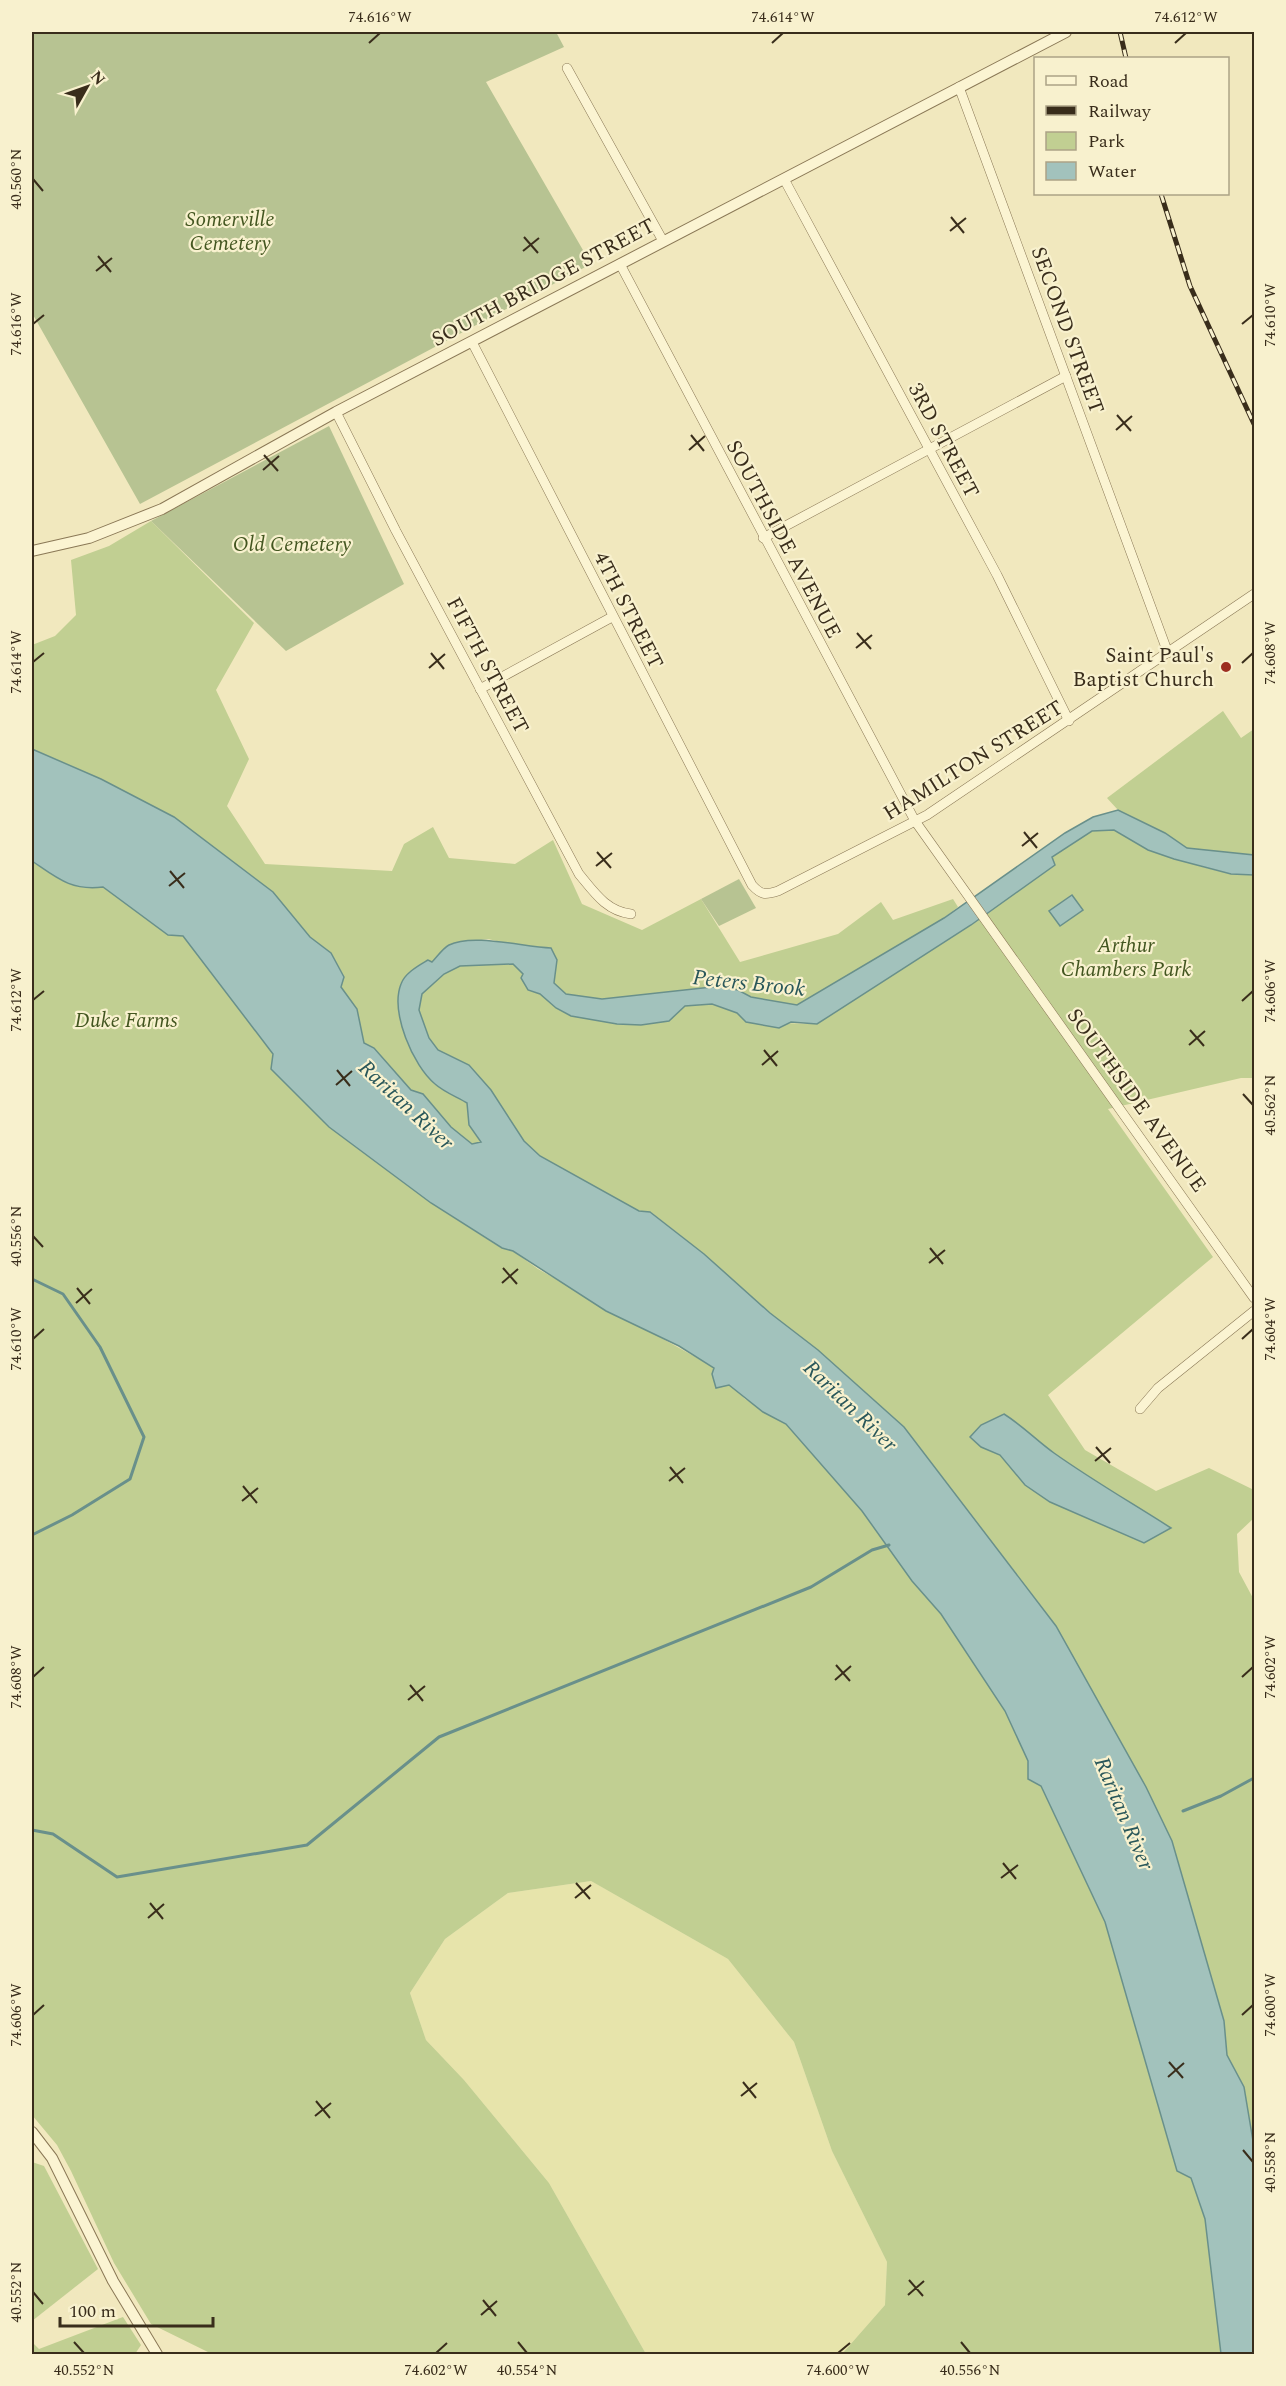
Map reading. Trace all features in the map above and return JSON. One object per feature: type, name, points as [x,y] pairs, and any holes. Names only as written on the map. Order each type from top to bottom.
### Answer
[{"type":"street","name":"SOUTH BRIDGE STREET","points":[[32,551],[89,538],[162,509],[336,412],[1066,32]]},
{"type":"street","points":[[567,68],[663,241]]},
{"type":"street","name":"SECOND STREET","points":[[959,87],[1168,652]]},
{"type":"street","name":"3RD STREET","points":[[784,179],[997,575],[1069,721]]},
{"type":"street","name":"SOUTHSIDE AVENUE","points":[[620,264],[763,538],[915,821],[966,896],[1137,1130],[1254,1298]]},
{"type":"street","name":"4TH STREET","points":[[472,342],[612,617],[752,885],[759,893]]},
{"type":"street","points":[[763,538],[1065,376]]},
{"type":"street","name":"FIFTH STREET","points":[[336,412],[579,874],[604,904],[621,913],[631,914]]},
{"type":"street","name":"HAMILTON STREET","points":[[759,893],[765,895],[778,891],[915,821],[1069,721],[1254,594]]},
{"type":"street","points":[[480,689],[612,617]]},
{"type":"street","points":[[1140,1409],[1158,1388],[1254,1311]]},
{"type":"street","points":[[32,2132],[51,2158],[113,2281],[158,2355]]},
{"type":"shaded area","points":[[591,1881],[728,1959],[794,2042],[832,2151],[887,2262],[885,2305],[842,2354],[646,2354],[549,2183],[464,2080],[426,2040],[410,1993],[445,1939],[508,1893]]},
{"type":"green space","name":"Somerville Cemetery","points":[[32,32],[556,32],[564,47],[486,82],[591,264],[140,504],[32,313]]},
{"type":"green space","name":"Old Cemetery","points":[[329,426],[404,584],[286,651],[151,521]]},
{"type":"green space","points":[[151,521],[254,623],[216,690],[249,759],[227,806],[265,864],[392,871],[404,844],[433,827],[449,858],[515,864],[553,840],[582,904],[642,930],[701,899],[740,962],[838,934],[881,902],[893,920],[953,899],[958,907],[944,918],[797,1005],[751,997],[738,990],[602,999],[566,994],[554,983],[557,960],[551,948],[515,945],[488,939],[449,945],[432,962],[401,984],[434,1084],[467,1103],[469,1125],[481,1143],[472,1144],[451,1127],[423,1094],[411,1090],[374,1048],[363,1043],[357,1009],[341,987],[344,976],[331,953],[310,937],[273,892],[174,817],[101,779],[32,749],[32,645],[55,636],[76,615],[71,560],[109,546]]},
{"type":"green space","points":[[1223,711],[1241,738],[1254,729],[1254,855],[1187,848],[1165,833],[1118,810],[1107,798]]},
{"type":"green space","name":"Arthur Chambers Park","points":[[1092,830],[1114,830],[1148,850],[1203,867],[1231,874],[1254,875],[1254,1078],[1241,1078],[1108,1109],[1213,1257],[1048,1395],[1085,1450],[1156,1491],[1209,1468],[1254,1490],[1254,1518],[1237,1534],[1239,1572],[1254,1600],[1254,2147],[1244,2087],[1227,2055],[1224,2021],[1056,1626],[904,1427],[818,1350],[770,1313],[704,1254],[651,1212],[639,1211],[540,1156],[524,1142],[491,1090],[469,1065],[438,1050],[429,1038],[418,1010],[421,994],[444,974],[460,966],[513,964],[556,1008],[617,1024],[669,1021],[685,1006],[712,1004],[737,1013],[746,1022],[817,1024],[971,925],[1054,865],[1052,857]]},
{"type":"green space","name":"Duke Farms","points":[[32,861],[57,878],[73,885],[103,887],[168,935],[183,935],[273,1054],[302,1097],[329,1127],[431,1203],[501,1248],[513,1251],[538,1269],[715,1368],[745,1399],[786,1424],[862,1511],[912,1581],[941,1614],[1005,1711],[1028,1761],[1028,1779],[1041,1785],[1105,1922],[1177,2171],[1191,2178],[1205,2219],[1221,2354],[842,2354],[885,2305],[887,2262],[832,2151],[794,2042],[728,1959],[591,1881],[508,1893],[445,1939],[410,1993],[426,2040],[464,2080],[549,2183],[646,2354],[212,2354],[151,2324],[114,2263],[57,2145],[32,2115]]},
{"type":"green space","points":[[739,879],[756,908],[719,926],[701,899]]},
{"type":"green space","points":[[32,2162],[44,2166],[98,2269],[32,2321]]},
{"type":"green space","points":[[123,2317],[141,2345],[135,2354],[32,2354],[32,2342],[39,2349]]},
{"type":"water","name":"Raritan River","points":[[32,749],[101,779],[174,817],[273,892],[310,937],[331,953],[344,977],[341,987],[357,1009],[364,1043],[374,1048],[411,1090],[423,1094],[451,1127],[472,1144],[481,1142],[469,1125],[467,1103],[442,1090],[419,1065],[406,1038],[399,1009],[398,996],[406,976],[428,960],[432,962],[449,945],[471,940],[484,940],[551,948],[557,960],[554,983],[566,994],[602,999],[721,986],[738,990],[751,997],[797,1005],[944,918],[1065,833],[1093,817],[1118,810],[1165,833],[1187,848],[1254,855],[1254,875],[1231,874],[1148,850],[1114,830],[1092,831],[1052,857],[1055,865],[971,925],[817,1024],[791,1022],[779,1028],[746,1022],[737,1013],[712,1004],[685,1006],[669,1021],[641,1025],[617,1024],[571,1016],[556,1008],[540,994],[528,990],[521,978],[523,974],[513,964],[460,966],[444,974],[422,994],[419,1010],[429,1038],[438,1050],[469,1065],[491,1090],[524,1141],[540,1156],[639,1211],[650,1212],[704,1254],[770,1313],[818,1350],[904,1427],[1056,1626],[1146,1787],[1172,1841],[1224,2021],[1227,2055],[1244,2087],[1254,2147],[1254,2354],[1221,2354],[1205,2219],[1191,2178],[1177,2171],[1105,1922],[1041,1786],[1028,1779],[1028,1761],[1005,1711],[941,1614],[912,1581],[862,1511],[786,1424],[763,1412],[729,1385],[716,1388],[712,1374],[714,1368],[679,1346],[606,1311],[513,1251],[502,1248],[431,1203],[329,1127],[271,1069],[273,1054],[183,936],[168,935],[103,887],[73,885],[57,878],[32,861]]},
{"type":"water","points":[[1072,895],[1083,910],[1060,926],[1049,911]]},
{"type":"water","points":[[1004,1414],[1068,1463],[1171,1528],[1144,1543],[1050,1502],[1025,1485],[1000,1455],[981,1447],[970,1437],[981,1425]]},
{"type":"waterway","points":[[32,1279],[63,1294],[100,1347],[144,1437],[130,1479],[72,1515],[32,1535]]},
{"type":"waterway","points":[[32,1830],[53,1834],[117,1877],[307,1845],[439,1737],[811,1587],[872,1550],[889,1545]]},
{"type":"waterway","points":[[1183,1811],[1221,1796],[1254,1778]]},
{"type":"railway","points":[[1120,32],[1126,57]]},
{"type":"railway","points":[[1161,195],[1190,286],[1254,424]]},
{"type":"place","name":"Saint Paul's Baptist Church","points":[[1226,667]]},
{"type":"water label","name":"Peters Brook","points":[[749,982]]}]
